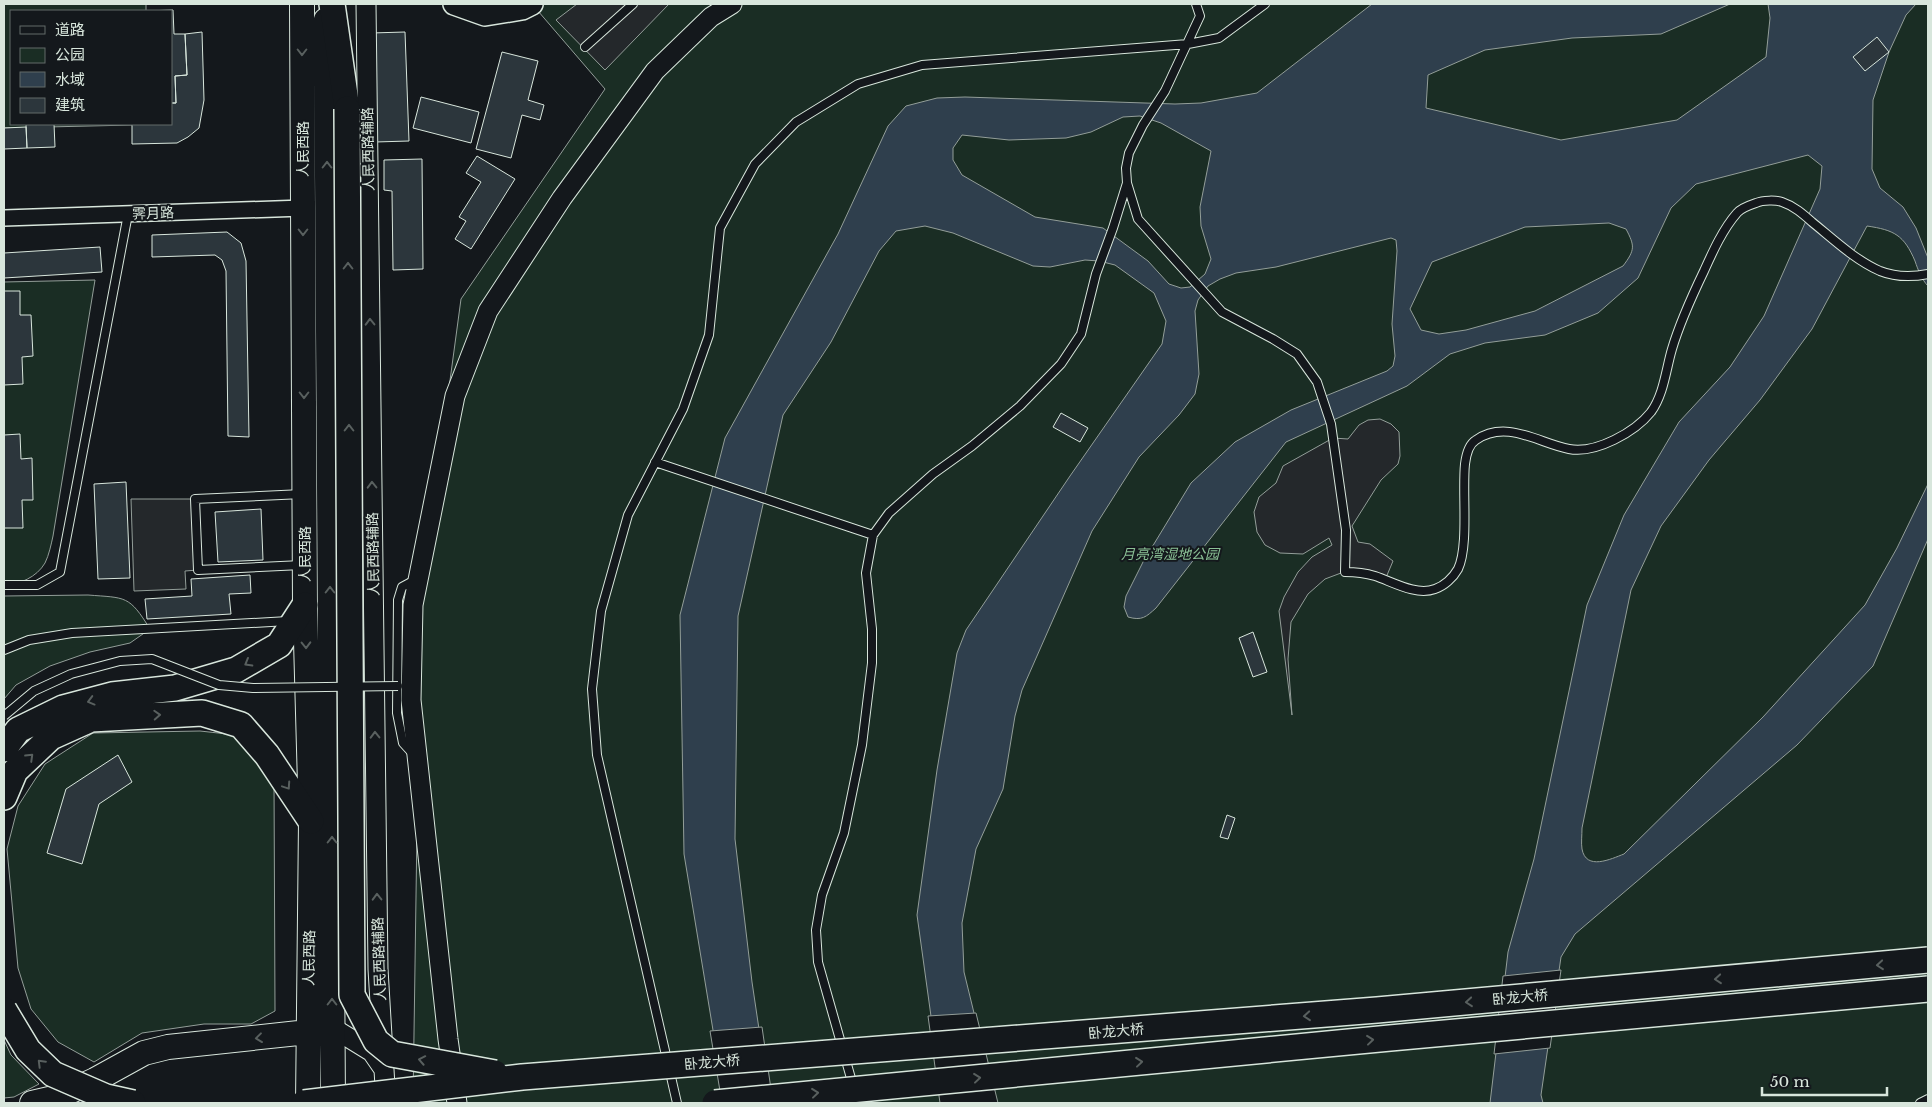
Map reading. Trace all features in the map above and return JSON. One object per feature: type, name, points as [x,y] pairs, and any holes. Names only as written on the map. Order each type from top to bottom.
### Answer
[{"type":"highway","points":[[332,4],[347,109],[352,995],[376,1040],[392,1054],[522,1077]]},
{"type":"highway","points":[[4,749],[18,730],[63,708],[112,695],[175,688],[236,670],[279,645],[300,613]]},
{"type":"highway","points":[[4,797],[15,771],[51,737],[91,719],[202,713],[241,725],[267,755],[311,821]]},
{"type":"highway","name":"卧龙大桥","points":[[304,1103],[522,1077],[1377,1010],[1928,960]]},
{"type":"highway","name":"卧龙大桥","points":[[714,1103],[1390,1038],[1928,989]]},
{"type":"highway","points":[[4,1010],[28,1050],[53,1074],[106,1097],[133,1103]]},
{"type":"main road","name":"人民西路","points":[[302,4],[305,565],[300,613],[311,821],[308,1103]]},
{"type":"main road","name":"人民西路","points":[[326,4],[333,1103]]},
{"type":"main road","points":[[454,4],[485,14],[522,9],[532,4]]},
{"type":"main road","points":[[32,1103],[58,1097],[95,1080],[144,1053],[168,1047],[308,1032]]},
{"type":"street","name":"人民西路辅路","points":[[366,4],[378,968],[386,1103]]},
{"type":"street","points":[[457,1103],[448,1039],[411,700],[412,605],[455,396],[488,311],[562,198],[655,70],[711,17],[732,4]]},
{"type":"street","name":"霁月路","points":[[4,218],[303,208]]},
{"type":"street","points":[[333,1028],[372,1052],[384,1069]]},
{"type":"lane","points":[[585,47],[633,4]]},
{"type":"lane","points":[[1196,4],[1200,16],[1188,44],[1165,91],[1128,153],[1127,183],[1138,219],[1222,312],[1297,354],[1317,382],[1331,424],[1346,530],[1345,572],[1358,572],[1374,576],[1406,588],[1433,590],[1446,584],[1458,570],[1463,552],[1463,482],[1466,456],[1474,441],[1484,436],[1506,431],[1571,449],[1603,446],[1626,434],[1651,411],[1663,387],[1672,349],[1686,311],[1716,244],[1738,211],[1759,201],[1781,202],[1796,209],[1858,259],[1882,272],[1900,276],[1928,274]]},
{"type":"lane","points":[[677,1103],[597,755],[592,689],[603,603],[628,515],[683,409],[709,335],[720,228],[755,164],[796,122],[858,84],[922,64],[1188,44],[1219,38],[1265,4]]},
{"type":"lane","points":[[858,1103],[818,962],[816,930],[822,895],[844,832],[862,745],[872,663],[872,629],[866,573],[873,536],[890,513],[933,474],[972,446],[1020,406],[1061,364],[1081,334],[1096,274],[1127,183]]},
{"type":"lane","points":[[4,585],[37,585],[60,572],[128,214]]},
{"type":"lane","points":[[655,462],[873,536]]},
{"type":"lane","points":[[305,494],[195,499],[198,570],[305,565]]},
{"type":"lane","points":[[418,578],[402,587],[398,600],[398,713],[402,743],[418,758]]},
{"type":"lane","points":[[4,650],[29,640],[72,633],[300,613]]},
{"type":"lane","points":[[4,716],[34,691],[71,674],[120,661],[152,659],[219,685],[245,687],[398,686]]},
{"type":"lane","points":[[1920,1103],[1928,1099]]},
{"type":"green space","points":[[4,4],[146,4],[146,10],[10,10],[10,125],[132,125],[4,128]]},
{"type":"green space","name":"月亮湾湿地公园","points":[[532,4],[1928,4],[1928,1103],[413,1103],[418,759],[411,700],[434,499],[461,299],[605,89]]},
{"type":"green space","points":[[95,280],[49,553],[42,568],[32,576],[16,584],[4,585],[4,282]]},
{"type":"green space","points":[[88,595],[125,600],[137,610],[150,629],[130,643],[90,652],[50,666],[16,685],[4,699],[4,596]]},
{"type":"green space","points":[[200,731],[236,735],[274,782],[275,1011],[251,1024],[204,1024],[142,1033],[94,1062],[58,1042],[31,1009],[18,968],[7,849],[18,806],[45,764],[93,733]]},
{"type":"green space","points":[[4,1040],[11,1055],[39,1084],[14,1097],[4,1098]]},
{"type":"shaded area","points":[[577,4],[669,4],[605,70],[556,20]]},
{"type":"shaded area","points":[[1380,419],[1391,424],[1399,432],[1400,456],[1398,464],[1381,480],[1352,526],[1358,542],[1370,544],[1393,561],[1385,580],[1358,572],[1341,573],[1325,579],[1308,594],[1291,622],[1288,659],[1292,715],[1279,611],[1284,597],[1298,572],[1312,557],[1332,545],[1329,538],[1303,554],[1280,553],[1265,545],[1257,532],[1254,512],[1259,497],[1276,483],[1283,466],[1333,438],[1348,439],[1359,425],[1368,420]]},
{"type":"shaded area","points":[[131,499],[195,499],[198,570],[185,571],[186,589],[134,591]]},
{"type":"water","points":[[1372,4],[1730,4],[1661,34],[1572,38],[1485,50],[1428,75],[1426,108],[1561,140],[1677,120],[1766,57],[1770,18],[1768,4],[1916,4],[1906,15],[1889,52],[1873,100],[1872,169],[1880,188],[1903,207],[1916,228],[1928,258],[1928,286],[1920,275],[1907,245],[1897,235],[1867,226],[1812,329],[1760,400],[1709,460],[1661,526],[1631,590],[1582,828],[1584,856],[1588,860],[1600,862],[1624,854],[1763,717],[1865,605],[1897,548],[1928,484],[1928,539],[1873,666],[1797,745],[1575,934],[1561,957],[1541,1095],[1543,1103],[1490,1103],[1508,952],[1534,859],[1587,605],[1624,515],[1679,422],[1730,367],[1764,316],[1820,189],[1822,166],[1808,155],[1696,184],[1671,208],[1638,278],[1598,313],[1545,335],[1485,343],[1450,354],[1407,386],[1286,442],[1156,608],[1144,617],[1137,619],[1128,617],[1124,607],[1126,596],[1143,562],[1191,483],[1235,442],[1291,410],[1387,371],[1393,366],[1395,356],[1392,324],[1397,251],[1396,240],[1391,238],[1276,267],[1236,273],[1220,279],[1208,286],[1198,300],[1195,311],[1199,374],[1195,394],[1179,415],[1139,457],[1092,531],[1022,690],[1015,716],[1003,789],[976,849],[962,923],[964,972],[996,1103],[943,1103],[917,915],[937,770],[957,653],[966,630],[1162,344],[1166,321],[1154,293],[1115,265],[1085,260],[1050,267],[1033,266],[953,233],[925,226],[896,231],[879,251],[831,342],[783,415],[738,616],[735,839],[752,982],[770,1103],[725,1103],[684,854],[680,615],[725,438],[838,234],[888,126],[906,106],[937,98],[965,97],[1175,104],[1201,103],[1257,93]],"holes":[[[1140,116],[1161,123],[1211,151],[1200,207],[1201,226],[1211,259],[1205,274],[1190,287],[1181,288],[1169,284],[1148,261],[1103,228],[1035,217],[962,175],[953,160],[953,148],[962,135],[1009,140],[1066,138],[1091,132],[1123,117]],[[1609,223],[1626,229],[1631,240],[1632,252],[1623,266],[1535,311],[1466,330],[1439,334],[1421,330],[1410,309],[1432,262],[1525,227]]]},
{"type":"pier","points":[[1561,970],[1550,1048],[1494,1054],[1503,976]]},
{"type":"pier","points":[[976,1013],[998,1103],[940,1103],[928,1016]]},
{"type":"pier","points":[[762,1027],[773,1103],[722,1103],[710,1031]]},
{"type":"building","points":[[172,10],[174,34],[185,34],[187,75],[175,76],[176,103],[172,103]]},
{"type":"building","points":[[202,32],[204,100],[199,128],[177,143],[132,144],[132,125],[172,125],[172,103],[176,103],[175,76],[187,75],[185,34]]},
{"type":"building","points":[[405,32],[409,141],[375,142],[371,33]]},
{"type":"building","points":[[1877,37],[1889,52],[1865,71],[1853,57]]},
{"type":"building","points":[[502,52],[538,61],[528,100],[544,105],[540,120],[522,115],[511,158],[476,149]]},
{"type":"building","points":[[421,97],[479,112],[471,143],[413,128]]},
{"type":"building","points":[[26,125],[54,125],[55,147],[27,148]]},
{"type":"building","points":[[26,127],[27,148],[4,149],[4,128]]},
{"type":"building","points":[[477,156],[515,179],[471,249],[455,239],[466,221],[459,217],[481,182],[466,173]]},
{"type":"building","points":[[422,159],[423,269],[393,270],[392,191],[384,190],[384,160]]},
{"type":"building","points":[[227,232],[241,243],[246,261],[249,437],[228,436],[226,271],[222,260],[215,255],[152,257],[152,235]]},
{"type":"building","points":[[100,247],[102,272],[4,278],[4,253]]},
{"type":"building","points":[[4,291],[20,291],[20,315],[31,315],[33,356],[22,357],[23,384],[4,385]]},
{"type":"building","points":[[1061,413],[1088,428],[1080,442],[1053,427]]},
{"type":"building","points":[[20,434],[21,459],[32,458],[33,500],[22,500],[23,528],[4,528],[4,435]]},
{"type":"building","points":[[126,482],[130,578],[98,579],[94,484]]},
{"type":"building","points":[[261,509],[263,560],[218,562],[215,512]]},
{"type":"building","points":[[250,575],[251,593],[229,594],[231,614],[147,619],[145,599],[192,596],[191,579]]},
{"type":"building","points":[[1253,632],[1267,672],[1253,677],[1239,638]]},
{"type":"building","points":[[118,755],[132,782],[99,804],[82,864],[47,853],[66,789]]},
{"type":"building","points":[[1227,815],[1235,818],[1228,839],[1220,837]]}]
